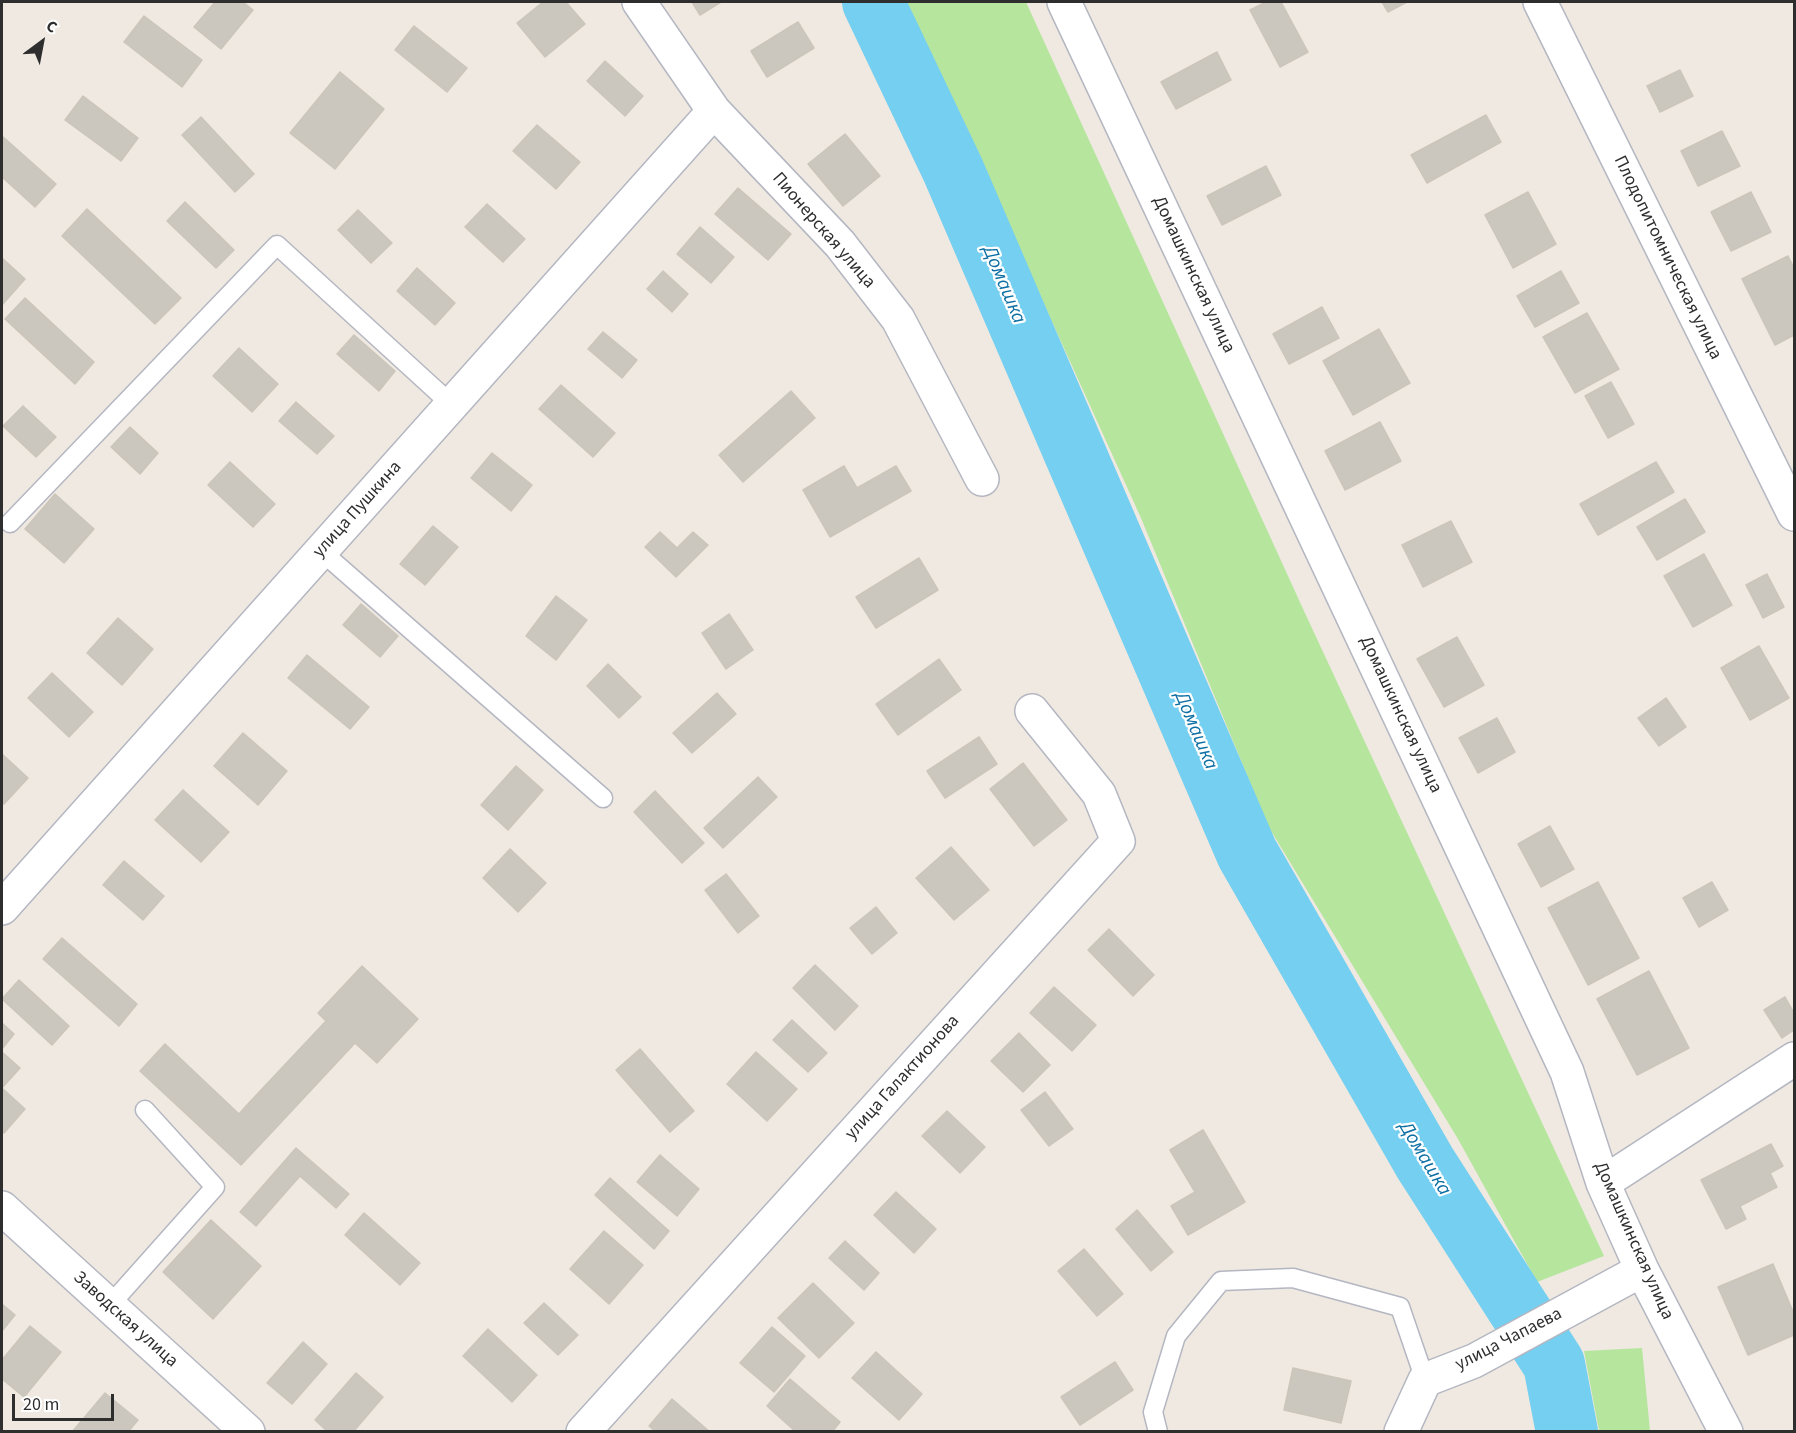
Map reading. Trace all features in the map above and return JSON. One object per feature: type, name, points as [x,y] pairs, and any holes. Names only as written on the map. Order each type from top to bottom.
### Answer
[{"type":"street","name":"Пионерская улица","points":[[639,2],[714,111],[840,244],[898,319],[982,478]]},
{"type":"street","name":"Домашкинская улица","points":[[1064,2],[1568,1072],[1603,1183],[1642,1270],[1726,1431]]},
{"type":"street","name":"Плодопитомническая улица","points":[[1540,2],[1794,514]]},
{"type":"street","name":"улица Пушкина","points":[[2,908],[714,111]]},
{"type":"street","name":"улица Галактионова","points":[[583,1431],[1118,841],[1099,794],[1032,711]]},
{"type":"street","points":[[1603,1183],[1794,1059]]},
{"type":"street","name":"Заводская улица","points":[[2,1209],[248,1431]]},
{"type":"street","name":"улица Чапаева","points":[[1425,1380],[1474,1361],[1642,1270]]},
{"type":"street","points":[[1401,1431],[1425,1380]]},
{"type":"lane","points":[[10,523],[277,245],[452,405]]},
{"type":"lane","points":[[321,551],[603,798]]},
{"type":"lane","points":[[109,1306],[215,1187],[145,1110]]},
{"type":"lane","points":[[1158,1431],[1153,1412],[1176,1336],[1221,1281],[1293,1278],[1400,1307],[1425,1380]]},
{"type":"green space","points":[[907,2],[1026,2],[1304,611],[1604,1256],[1537,1282],[1458,1139],[1268,826],[1141,518]]},
{"type":"green space","points":[[1642,1348],[1650,1431],[1599,1431],[1584,1351]]},
{"type":"building","points":[[215,2],[243,2],[253,10],[221,49],[194,27]]},
{"type":"building","points":[[543,2],[566,2],[585,24],[545,57],[517,23]]},
{"type":"building","points":[[692,2],[721,2],[700,15]]},
{"type":"building","points":[[1266,2],[1281,2],[1308,52],[1280,67],[1250,10]]},
{"type":"building","points":[[1382,2],[1407,2],[1388,12]]},
{"type":"building","points":[[144,16],[202,60],[182,87],[124,42]]},
{"type":"building","points":[[798,22],[814,48],[767,77],[751,51]]},
{"type":"building","points":[[414,26],[467,68],[447,92],[395,50]]},
{"type":"building","points":[[1217,52],[1231,80],[1176,109],[1161,82]]},
{"type":"building","points":[[605,61],[643,96],[625,116],[587,81]]},
{"type":"building","points":[[1680,70],[1693,96],[1660,112],[1647,86]]},
{"type":"building","points":[[340,72],[384,109],[335,169],[290,133]]},
{"type":"building","points":[[83,96],[138,138],[121,161],[65,120]]},
{"type":"building","points":[[1486,115],[1501,142],[1427,183],[1411,155]]},
{"type":"building","points":[[201,117],[254,174],[235,192],[182,135]]},
{"type":"building","points":[[537,125],[580,162],[556,189],[513,151]]},
{"type":"building","points":[[1722,131],[1740,166],[1698,186],[1681,151]]},
{"type":"building","points":[[845,134],[880,176],[843,206],[808,164]]},
{"type":"building","points":[[2,136],[56,184],[35,207],[2,177]]},
{"type":"building","points":[[1266,166],[1281,195],[1222,225],[1207,196]]},
{"type":"building","points":[[738,188],[791,234],[768,260],[715,214]]},
{"type":"building","points":[[1528,192],[1556,244],[1513,268],[1485,215]]},
{"type":"building","points":[[1751,192],[1771,232],[1731,251],[1711,212]]},
{"type":"building","points":[[185,202],[234,250],[216,268],[167,221]]},
{"type":"building","points":[[487,204],[525,239],[503,262],[465,227]]},
{"type":"building","points":[[87,209],[181,298],[155,324],[62,236]]},
{"type":"building","points":[[358,210],[392,243],[371,263],[338,230]]},
{"type":"building","points":[[700,227],[734,257],[711,283],[677,254]]},
{"type":"building","points":[[1788,256],[1794,268],[1794,335],[1775,345],[1742,279]]},
{"type":"building","points":[[2,258],[25,279],[2,305]]},
{"type":"building","points":[[417,268],[455,303],[435,325],[397,291]]},
{"type":"building","points":[[663,271],[688,294],[672,312],[647,289]]},
{"type":"building","points":[[1561,271],[1579,303],[1535,327],[1517,296]]},
{"type":"building","points":[[25,298],[94,362],[75,384],[5,319]]},
{"type":"building","points":[[1322,307],[1339,338],[1289,364],[1273,334]]},
{"type":"building","points":[[1587,313],[1619,369],[1575,393],[1543,337]]},
{"type":"building","points":[[1379,329],[1410,383],[1353,415],[1323,361]]},
{"type":"building","points":[[603,332],[637,360],[622,378],[588,349]]},
{"type":"building","points":[[354,335],[395,371],[379,391],[337,354]]},
{"type":"building","points":[[239,348],[278,384],[252,412],[213,376]]},
{"type":"building","points":[[1611,382],[1634,424],[1608,438],[1585,396]]},
{"type":"building","points":[[561,385],[615,433],[593,457],[539,409]]},
{"type":"building","points":[[791,391],[815,418],[743,482],[719,455]]},
{"type":"building","points":[[296,402],[334,436],[317,454],[279,421]]},
{"type":"building","points":[[23,406],[56,437],[36,457],[3,426]]},
{"type":"building","points":[[1380,422],[1401,461],[1345,490],[1325,451]]},
{"type":"building","points":[[130,427],[158,453],[140,474],[111,447]]},
{"type":"building","points":[[492,453],[532,485],[511,511],[471,478]]},
{"type":"building","points":[[230,462],[275,504],[253,527],[208,485]]},
{"type":"building","points":[[1656,462],[1674,492],[1598,535],[1580,504]]},
{"type":"building","points":[[844,466],[857,488],[896,466],[911,491],[830,537],[803,490]]},
{"type":"building","points":[[55,494],[94,529],[64,563],[25,529]]},
{"type":"building","points":[[1685,499],[1705,532],[1657,560],[1637,527]]},
{"type":"building","points":[[1451,521],[1472,562],[1423,587],[1402,545]]},
{"type":"building","points":[[433,526],[458,547],[425,585],[400,564]]},
{"type":"building","points":[[660,532],[677,548],[693,532],[708,545],[676,577],[645,547]]},
{"type":"building","points":[[1704,554],[1732,605],[1693,627],[1664,576]]},
{"type":"building","points":[[919,558],[938,590],[876,628],[856,597]]},
{"type":"building","points":[[1767,574],[1784,607],[1763,618],[1746,585]]},
{"type":"building","points":[[556,596],[587,620],[556,660],[526,636]]},
{"type":"building","points":[[361,604],[398,636],[380,657],[343,625]]},
{"type":"building","points":[[729,614],[753,650],[726,669],[702,633]]},
{"type":"building","points":[[118,618],[153,649],[122,685],[87,653]]},
{"type":"building","points":[[1457,637],[1484,685],[1444,707],[1417,659]]},
{"type":"building","points":[[1759,646],[1789,698],[1750,720],[1721,668]]},
{"type":"building","points":[[307,655],[369,707],[350,729],[288,678]]},
{"type":"building","points":[[939,659],[961,690],[898,735],[876,704]]},
{"type":"building","points":[[608,664],[641,697],[619,718],[587,686]]},
{"type":"building","points":[[52,673],[93,712],[69,737],[28,698]]},
{"type":"building","points":[[717,693],[736,714],[692,753],[673,733]]},
{"type":"building","points":[[1666,698],[1686,727],[1659,746],[1638,718]]},
{"type":"building","points":[[1497,718],[1515,752],[1478,773],[1459,738]]},
{"type":"building","points":[[243,733],[287,771],[258,805],[214,766]]},
{"type":"building","points":[[979,737],[997,764],[945,798],[927,771]]},
{"type":"building","points":[[2,754],[28,778],[4,804],[2,801]]},
{"type":"building","points":[[1023,763],[1067,820],[1034,846],[990,789]]},
{"type":"building","points":[[516,766],[543,790],[508,830],[481,805]]},
{"type":"building","points":[[758,777],[777,797],[723,848],[704,828]]},
{"type":"building","points":[[183,790],[229,832],[201,862],[155,820]]},
{"type":"building","points":[[655,791],[704,843],[682,863],[634,812]]},
{"type":"building","points":[[1550,826],[1574,869],[1541,887],[1518,844]]},
{"type":"building","points":[[951,847],[989,890],[954,920],[916,878]]},
{"type":"building","points":[[510,849],[546,883],[518,912],[483,878]]},
{"type":"building","points":[[124,861],[164,896],[143,920],[103,885]]},
{"type":"building","points":[[726,874],[759,916],[738,933],[705,890]]},
{"type":"building","points":[[1598,882],[1639,958],[1588,985],[1548,908]]},
{"type":"building","points":[[1712,882],[1728,910],[1699,927],[1683,898]]},
{"type":"building","points":[[876,907],[897,933],[872,954],[850,928]]},
{"type":"building","points":[[1109,929],[1154,975],[1133,996],[1088,950]]},
{"type":"building","points":[[62,938],[137,1004],[119,1026],[43,959]]},
{"type":"building","points":[[815,965],[858,1006],[835,1030],[793,988]]},
{"type":"building","points":[[362,966],[418,1019],[377,1063],[355,1043],[272,1132],[246,1106],[326,1021],[318,1013]]},
{"type":"building","points":[[1649,971],[1689,1048],[1637,1075],[1597,999]]},
{"type":"building","points":[[19,980],[69,1026],[52,1045],[2,999]]},
{"type":"building","points":[[1054,987],[1096,1025],[1072,1051],[1030,1013]]},
{"type":"building","points":[[1785,997],[1794,1013],[1794,1030],[1782,1038],[1764,1010]]},
{"type":"building","points":[[792,1020],[827,1053],[808,1072],[773,1040]]},
{"type":"building","points":[[2,1023],[14,1034],[2,1049]]},
{"type":"building","points":[[1019,1033],[1050,1065],[1023,1092],[991,1061]]},
{"type":"building","points":[[165,1044],[239,1114],[246,1106],[272,1132],[241,1165],[140,1071]]},
{"type":"building","points":[[640,1049],[694,1111],[670,1132],[616,1070]]},
{"type":"building","points":[[2,1052],[20,1068],[2,1088]]},
{"type":"building","points":[[756,1052],[797,1089],[767,1121],[727,1084]]},
{"type":"building","points":[[2,1088],[25,1109],[4,1133],[2,1130]]},
{"type":"building","points":[[1045,1092],[1073,1129],[1049,1146],[1021,1110]]},
{"type":"building","points":[[947,1111],[985,1147],[960,1173],[922,1136]]},
{"type":"building","points":[[1203,1130],[1245,1202],[1188,1235],[1171,1206],[1195,1192],[1170,1150]]},
{"type":"building","points":[[1771,1144],[1783,1166],[1770,1173],[1777,1187],[1740,1206],[1746,1219],[1726,1229],[1701,1180]]},
{"type":"building","points":[[296,1148],[349,1194],[336,1208],[300,1176],[256,1226],[240,1212]]},
{"type":"building","points":[[660,1155],[699,1189],[677,1216],[637,1182]]},
{"type":"building","points":[[610,1178],[669,1231],[654,1249],[595,1195]]},
{"type":"building","points":[[896,1192],[936,1229],[914,1253],[874,1215]]},
{"type":"building","points":[[1137,1210],[1173,1252],[1151,1271],[1116,1229]]},
{"type":"building","points":[[364,1213],[420,1263],[400,1285],[345,1235]]},
{"type":"building","points":[[211,1220],[261,1266],[213,1319],[163,1272]]},
{"type":"building","points":[[604,1231],[643,1265],[609,1304],[570,1269]]},
{"type":"building","points":[[845,1241],[879,1273],[864,1290],[829,1258]]},
{"type":"building","points":[[1084,1249],[1123,1294],[1097,1316],[1058,1271]]},
{"type":"building","points":[[1773,1264],[1794,1314],[1794,1335],[1748,1355],[1718,1287]]},
{"type":"building","points":[[813,1283],[854,1323],[819,1358],[778,1318]]},
{"type":"building","points":[[544,1303],[578,1335],[558,1355],[524,1323]]},
{"type":"building","points":[[2,1304],[15,1315],[2,1331]]},
{"type":"building","points":[[30,1326],[61,1352],[24,1397],[2,1379],[2,1360]]},
{"type":"building","points":[[772,1327],[805,1356],[774,1392],[740,1363]]},
{"type":"building","points":[[488,1329],[537,1375],[512,1402],[463,1356]]},
{"type":"building","points":[[303,1342],[327,1364],[292,1404],[267,1383]]},
{"type":"building","points":[[876,1352],[922,1394],[899,1420],[852,1378]]},
{"type":"building","points":[[1115,1362],[1133,1390],[1080,1425],[1061,1397]]},
{"type":"building","points":[[1293,1368],[1351,1381],[1341,1423],[1284,1410]]},
{"type":"building","points":[[356,1373],[383,1397],[353,1432],[328,1432],[315,1420]]},
{"type":"building","points":[[790,1379],[840,1422],[832,1432],[796,1432],[767,1406]]},
{"type":"building","points":[[105,1393],[138,1420],[128,1432],[72,1432]]},
{"type":"building","points":[[672,1399],[710,1432],[656,1432],[649,1426]]},
{"type":"waterway","name":"Домашка","points":[[873,2],[953,170],[1247,853],[1425,1163],[1554,1364],[1567,1432]]}]
